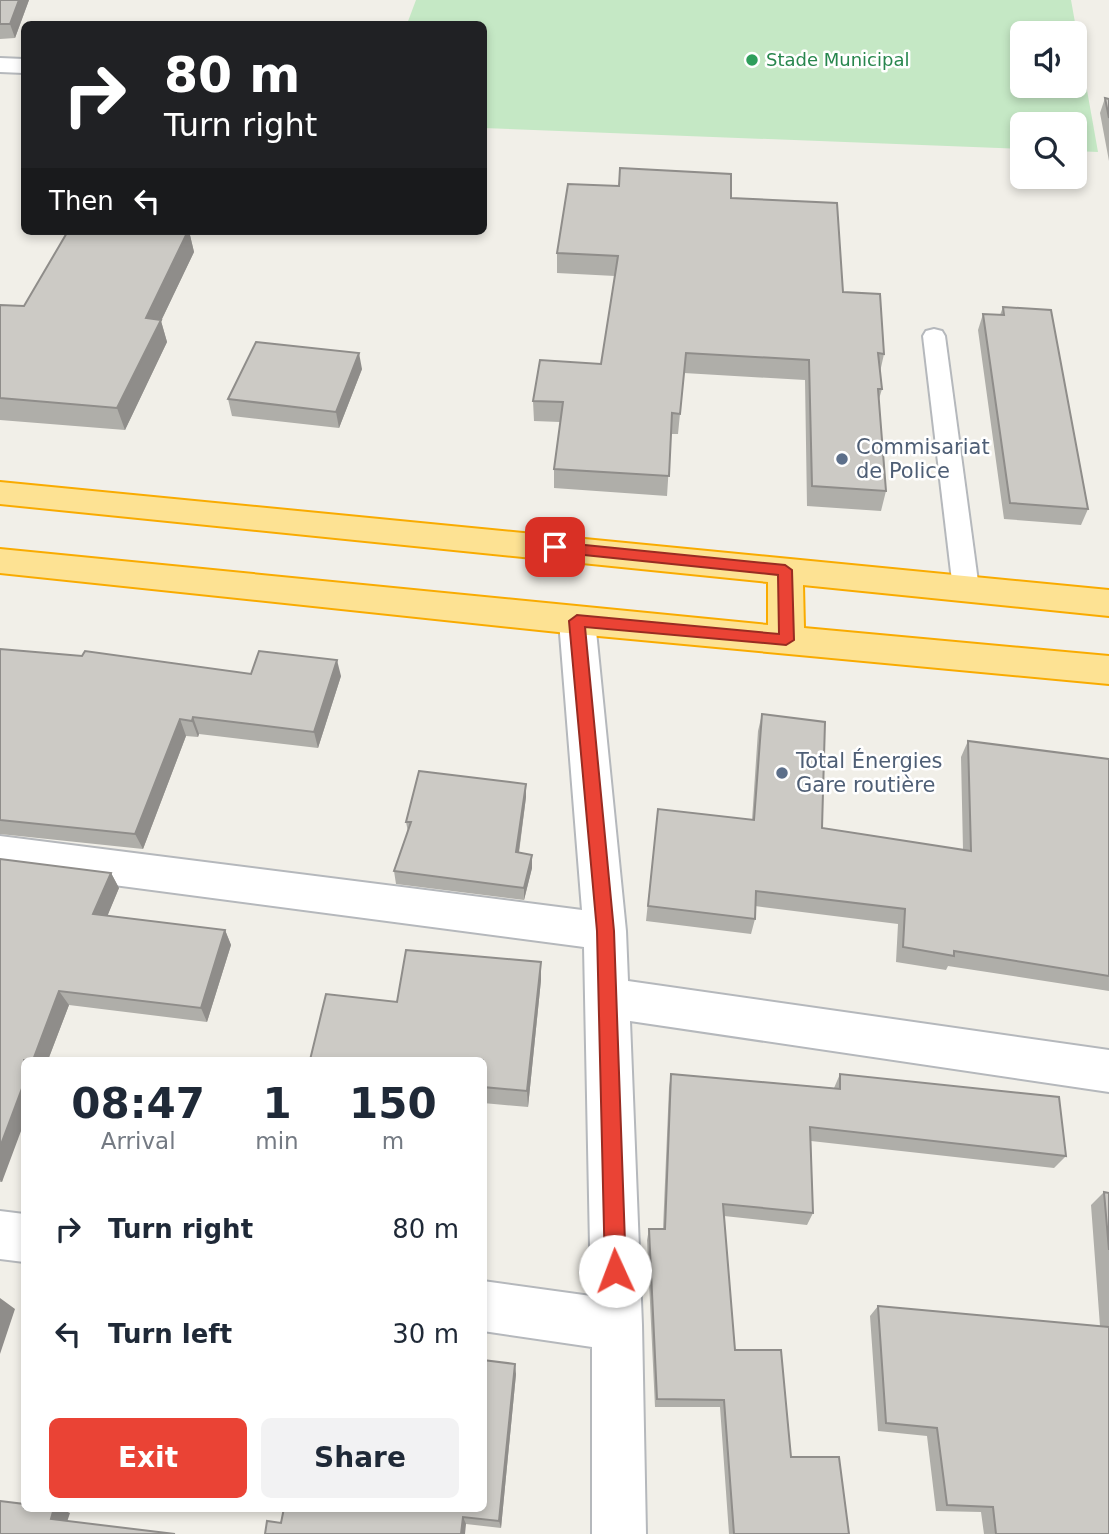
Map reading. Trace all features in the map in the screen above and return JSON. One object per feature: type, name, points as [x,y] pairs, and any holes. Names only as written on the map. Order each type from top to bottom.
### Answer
[{"type":"highway","points":[[0,493],[1109,603]]},
{"type":"highway","points":[[0,561],[577,621],[1109,670]]},
{"type":"highway","points":[[785,570],[786,640]]},
{"type":"street","points":[[0,65],[21,66]]},
{"type":"street","points":[[577,621],[605,931],[617,1325],[619,1534]]},
{"type":"street","points":[[0,853],[605,931]]},
{"type":"street","points":[[607,998],[1109,1071]]},
{"type":"street","points":[[0,1235],[21,1238]]},
{"type":"street","points":[[487,1307],[617,1325]]},
{"type":"lane","points":[[934,336],[966,589]]},
{"type":"green space","name":"Stade Municipal","points":[[416,0],[1071,0],[1075,21],[1010,21],[1010,98],[1087,98],[1087,90],[1098,152],[1087,152],[1087,112],[1010,112],[1010,149],[487,128],[487,21],[408,21]]},
{"type":"building","points":[[0,0],[19,0],[10,24],[0,24]]},
{"type":"building","points":[[1105,98],[1109,99],[1109,118]]},
{"type":"building","points":[[620,168],[731,174],[731,198],[837,203],[843,292],[880,294],[884,354],[878,353],[882,389],[878,389],[886,491],[812,486],[809,360],[686,353],[680,414],[672,413],[669,476],[554,469],[563,402],[533,401],[540,360],[601,364],[618,256],[557,253],[568,184],[619,186]]},
{"type":"building","points":[[66,235],[186,235],[146,318],[161,320],[117,408],[0,398],[0,305],[24,306]]},
{"type":"building","points":[[1003,307],[1051,310],[1088,509],[1010,503],[983,314],[1004,315]]},
{"type":"building","points":[[256,342],[359,353],[336,412],[228,399]]},
{"type":"building","points":[[0,649],[82,656],[85,651],[251,674],[259,651],[337,660],[314,732],[193,717],[192,721],[180,719],[135,834],[0,820]]},
{"type":"building","points":[[762,714],[825,722],[822,828],[971,851],[968,741],[1109,759],[1109,976],[954,951],[954,956],[903,947],[905,909],[756,891],[755,919],[648,906],[658,809],[754,820]]},
{"type":"building","points":[[419,771],[526,784],[516,852],[532,855],[524,888],[394,871],[411,822],[406,822]]},
{"type":"building","points":[[0,859],[111,873],[93,914],[225,930],[201,1008],[59,991],[34,1057],[21,1057],[21,1091],[0,1147]]},
{"type":"building","points":[[406,950],[541,962],[527,1091],[487,1087],[487,1057],[311,1057],[326,994],[397,1002]]},
{"type":"building","points":[[671,1074],[840,1089],[840,1074],[1059,1097],[1066,1156],[810,1127],[813,1213],[723,1204],[735,1350],[781,1350],[791,1457],[839,1457],[849,1534],[734,1534],[724,1400],[657,1399],[649,1229],[665,1229]]},
{"type":"building","points":[[1104,1192],[1109,1193],[1109,1250]]},
{"type":"building","points":[[878,1306],[1109,1327],[1109,1534],[996,1534],[993,1507],[947,1505],[937,1428],[886,1423]]},
{"type":"building","points":[[487,1360],[515,1364],[499,1521],[463,1517],[461,1534],[265,1534],[267,1521],[281,1523],[283,1512],[487,1512]]},
{"type":"building","points":[[0,1501],[21,1504],[21,1512],[53,1512],[51,1519],[175,1534],[0,1534]]},
{"type":"place","name":"Stade Municipal","points":[[752,60]]},
{"type":"place","name":"Commisariat de Police","points":[[842,459]]},
{"type":"place","name":"Total Énergies Gare routière","points":[[782,773]]},
{"type":"route","points":[[555,547],[785,570],[786,640],[577,621],[605,931],[615,1271]]}]
